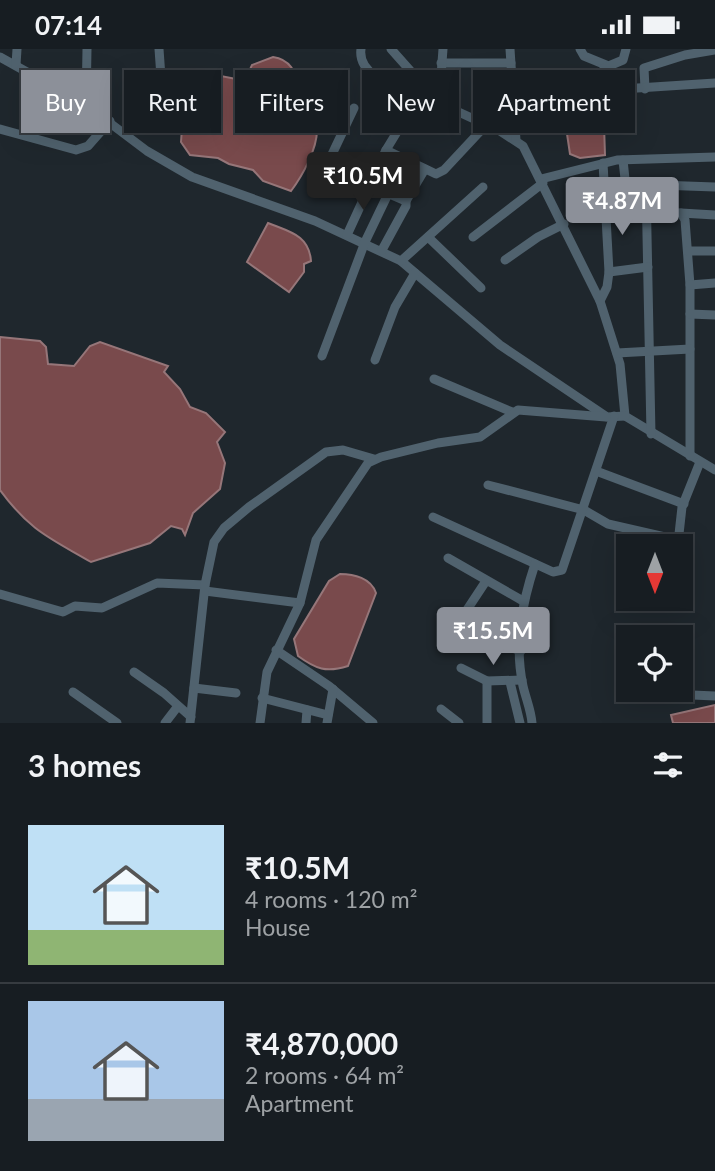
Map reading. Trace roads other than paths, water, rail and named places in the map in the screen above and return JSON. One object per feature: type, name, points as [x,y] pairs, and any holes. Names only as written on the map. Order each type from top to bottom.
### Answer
[{"type":"street","points":[[16,65],[17,49]]},
{"type":"street","points":[[87,49],[87,70]]},
{"type":"street","points":[[159,49],[160,70]]},
{"type":"street","points":[[361,49],[361,61],[369,70]]},
{"type":"street","points":[[391,49],[410,70]]},
{"type":"street","points":[[441,70],[443,49]]},
{"type":"street","points":[[509,49],[512,70]]},
{"type":"street","points":[[580,49],[584,56],[606,65],[624,60],[626,49]]},
{"type":"street","points":[[645,89],[645,68],[685,55],[715,50]]},
{"type":"street","points":[[0,57],[25,70]]},
{"type":"street","points":[[441,63],[511,63]]},
{"type":"street","points":[[606,65],[606,70]]},
{"type":"street","points":[[635,90],[715,83]]},
{"type":"street","points":[[354,108],[326,167],[405,201]]},
{"type":"street","points":[[110,121],[147,151],[192,177],[382,250],[401,261],[500,345],[616,416],[715,470]]},
{"type":"street","points":[[0,129],[76,150],[88,146],[99,133]]},
{"type":"street","points":[[347,235],[396,133]]},
{"type":"street","points":[[386,150],[425,169],[440,173],[478,133]]},
{"type":"street","points":[[502,133],[516,140]]},
{"type":"street","points":[[433,517],[553,572],[562,570],[616,416],[617,353],[600,301],[542,181],[516,140],[516,133]]},
{"type":"street","points":[[473,237],[542,181],[603,163],[623,160],[715,157]]},
{"type":"street","points":[[623,160],[626,181],[646,185],[715,187]]},
{"type":"street","points":[[600,301],[607,287],[609,272],[603,163]]},
{"type":"street","points":[[382,250],[406,206],[405,201],[425,169]]},
{"type":"street","points":[[646,185],[651,434]]},
{"type":"street","points":[[401,261],[483,187]]},
{"type":"street","points":[[322,356],[365,242],[388,194]]},
{"type":"street","points":[[646,212],[715,215]]},
{"type":"street","points":[[681,213],[685,220],[690,285],[690,456]]},
{"type":"street","points":[[505,260],[538,237],[564,224]]},
{"type":"street","points":[[428,237],[481,288]]},
{"type":"street","points":[[688,251],[715,251]]},
{"type":"street","points":[[609,272],[648,267]]},
{"type":"street","points":[[376,360],[395,307],[415,273]]},
{"type":"street","points":[[690,285],[715,283]]},
{"type":"street","points":[[690,314],[715,315]]},
{"type":"street","points":[[617,353],[690,349]]},
{"type":"street","points":[[434,379],[512,412]]},
{"type":"street","points":[[260,723],[262,698],[276,650],[300,603],[316,540],[361,471],[374,459],[438,443],[480,437],[512,412],[524,410],[616,416]]},
{"type":"street","points":[[190,720],[205,588],[214,542],[249,507],[326,452],[343,450],[374,459]]},
{"type":"street","points":[[679,534],[684,504],[700,461]]},
{"type":"street","points":[[597,471],[684,504]]},
{"type":"street","points":[[488,485],[584,510],[608,524],[645,534]]},
{"type":"street","points":[[448,558],[523,601]]},
{"type":"street","points":[[532,723],[522,680],[519,618],[536,564]]},
{"type":"street","points":[[449,637],[486,581]]},
{"type":"street","points":[[0,594],[63,612],[75,606],[102,608],[157,583],[300,603]]},
{"type":"street","points":[[467,612],[491,628],[503,645],[521,651]]},
{"type":"street","points":[[276,650],[333,689],[373,723]]},
{"type":"street","points":[[461,668],[487,681],[522,680]]},
{"type":"street","points":[[134,672],[178,706],[190,720]]},
{"type":"street","points":[[487,681],[487,723]]},
{"type":"street","points":[[510,682],[520,723]]},
{"type":"street","points":[[194,688],[236,693]]},
{"type":"street","points":[[262,698],[307,710],[327,719],[333,689]]},
{"type":"street","points":[[74,692],[117,723]]},
{"type":"street","points":[[693,695],[715,696]]},
{"type":"street","points":[[165,723],[178,706]]},
{"type":"street","points":[[441,709],[458,723]]},
{"type":"street","points":[[306,723],[307,710]]}]
